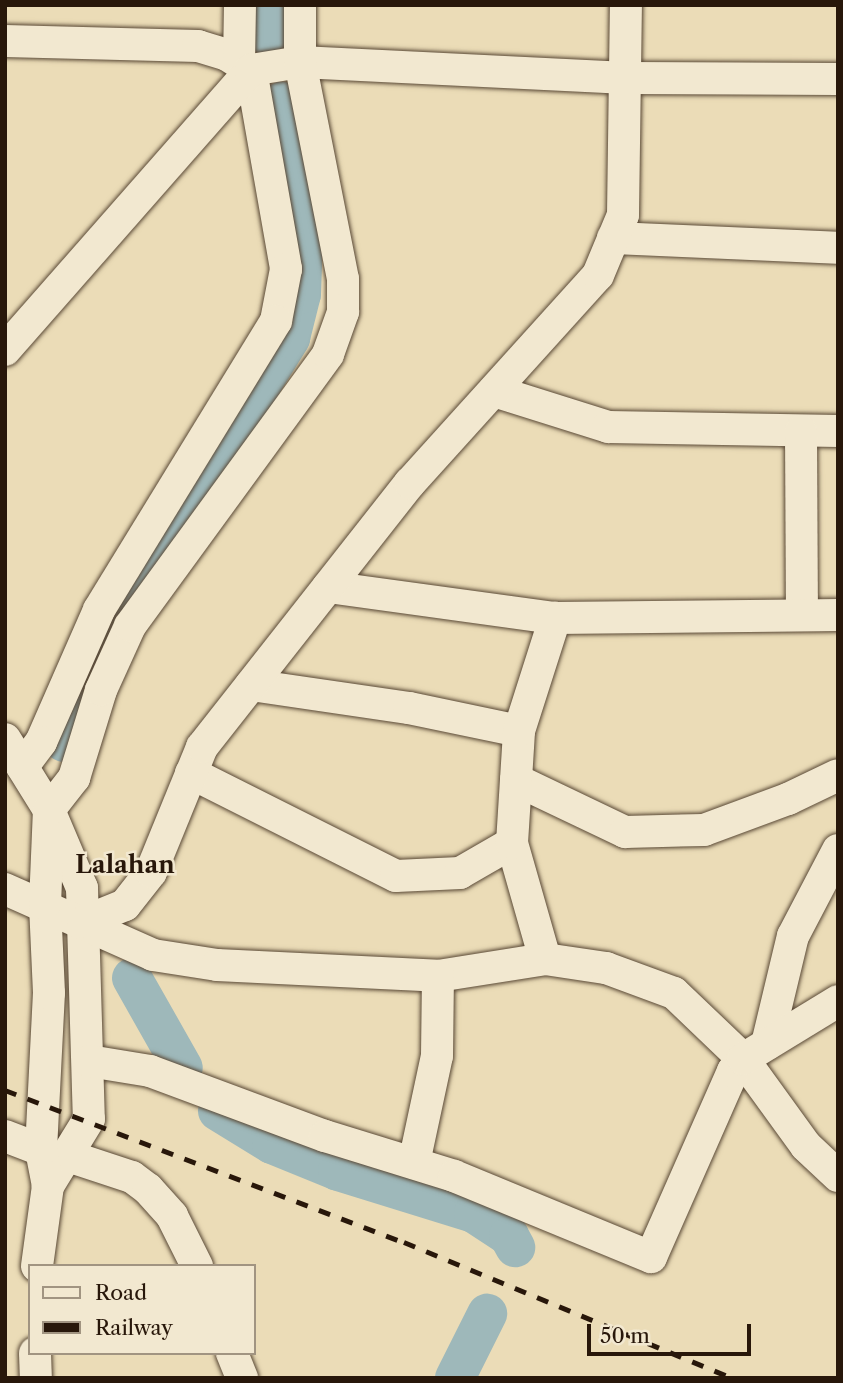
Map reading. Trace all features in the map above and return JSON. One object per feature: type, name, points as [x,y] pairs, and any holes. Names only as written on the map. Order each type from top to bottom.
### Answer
[{"type":"street","points":[[22,767],[41,742],[99,610],[267,337],[282,303],[284,254],[245,66],[240,5]]},
{"type":"street","points":[[37,1264],[54,1153],[45,904],[48,810],[74,778],[101,690],[137,615],[328,354],[340,326],[343,279],[300,62],[300,5]]},
{"type":"street","points":[[83,922],[125,905],[151,872],[202,747],[410,483],[598,275],[623,215],[626,5]]},
{"type":"street","points":[[5,41],[183,45],[214,50],[245,66],[300,62],[627,78],[838,79]]},
{"type":"street","points":[[10,332],[245,66]]},
{"type":"street","points":[[613,238],[838,248]]},
{"type":"street","points":[[494,391],[608,427],[838,431]]},
{"type":"street","points":[[801,431],[802,614]]},
{"type":"street","points":[[328,587],[555,618],[838,615]]},
{"type":"street","points":[[545,959],[512,843],[519,731],[555,618]]},
{"type":"street","points":[[251,685],[409,708],[519,731]]},
{"type":"street","points":[[5,739],[48,810],[82,888],[89,1119],[54,1153]]},
{"type":"street","points":[[191,773],[396,876],[460,873],[512,843]]},
{"type":"street","points":[[516,780],[625,832],[704,830],[788,799],[838,775]]},
{"type":"street","points":[[755,1051],[793,936],[838,850]]},
{"type":"street","points":[[5,888],[153,955],[217,965],[438,976],[545,959],[606,968],[674,993],[755,1051],[806,1146],[838,1176]]},
{"type":"street","points":[[414,1163],[437,1056],[438,976]]},
{"type":"street","points":[[89,1061],[150,1071],[325,1136],[494,1190],[651,1257],[727,1080],[755,1051],[838,1001]]},
{"type":"street","points":[[5,1136],[132,1177],[148,1189],[176,1222],[196,1264]]},
{"type":"street","points":[[35,1355],[36,1378]]},
{"type":"street","points":[[233,1355],[242,1378]]},
{"type":"waterway","points":[[267,5],[271,39]]},
{"type":"waterway","points":[[64,742],[90,661],[290,338],[301,294],[303,238],[282,102]]},
{"type":"waterway","points":[[132,978],[183,1068]]},
{"type":"waterway","points":[[218,1111],[272,1144],[338,1171],[474,1213],[509,1236],[515,1247]]},
{"type":"waterway","points":[[455,1378],[487,1314]]},
{"type":"railway","points":[[5,1090],[404,1242],[732,1378]]},
{"type":"district","name":"Lalahan","points":[[125,865]]}]
